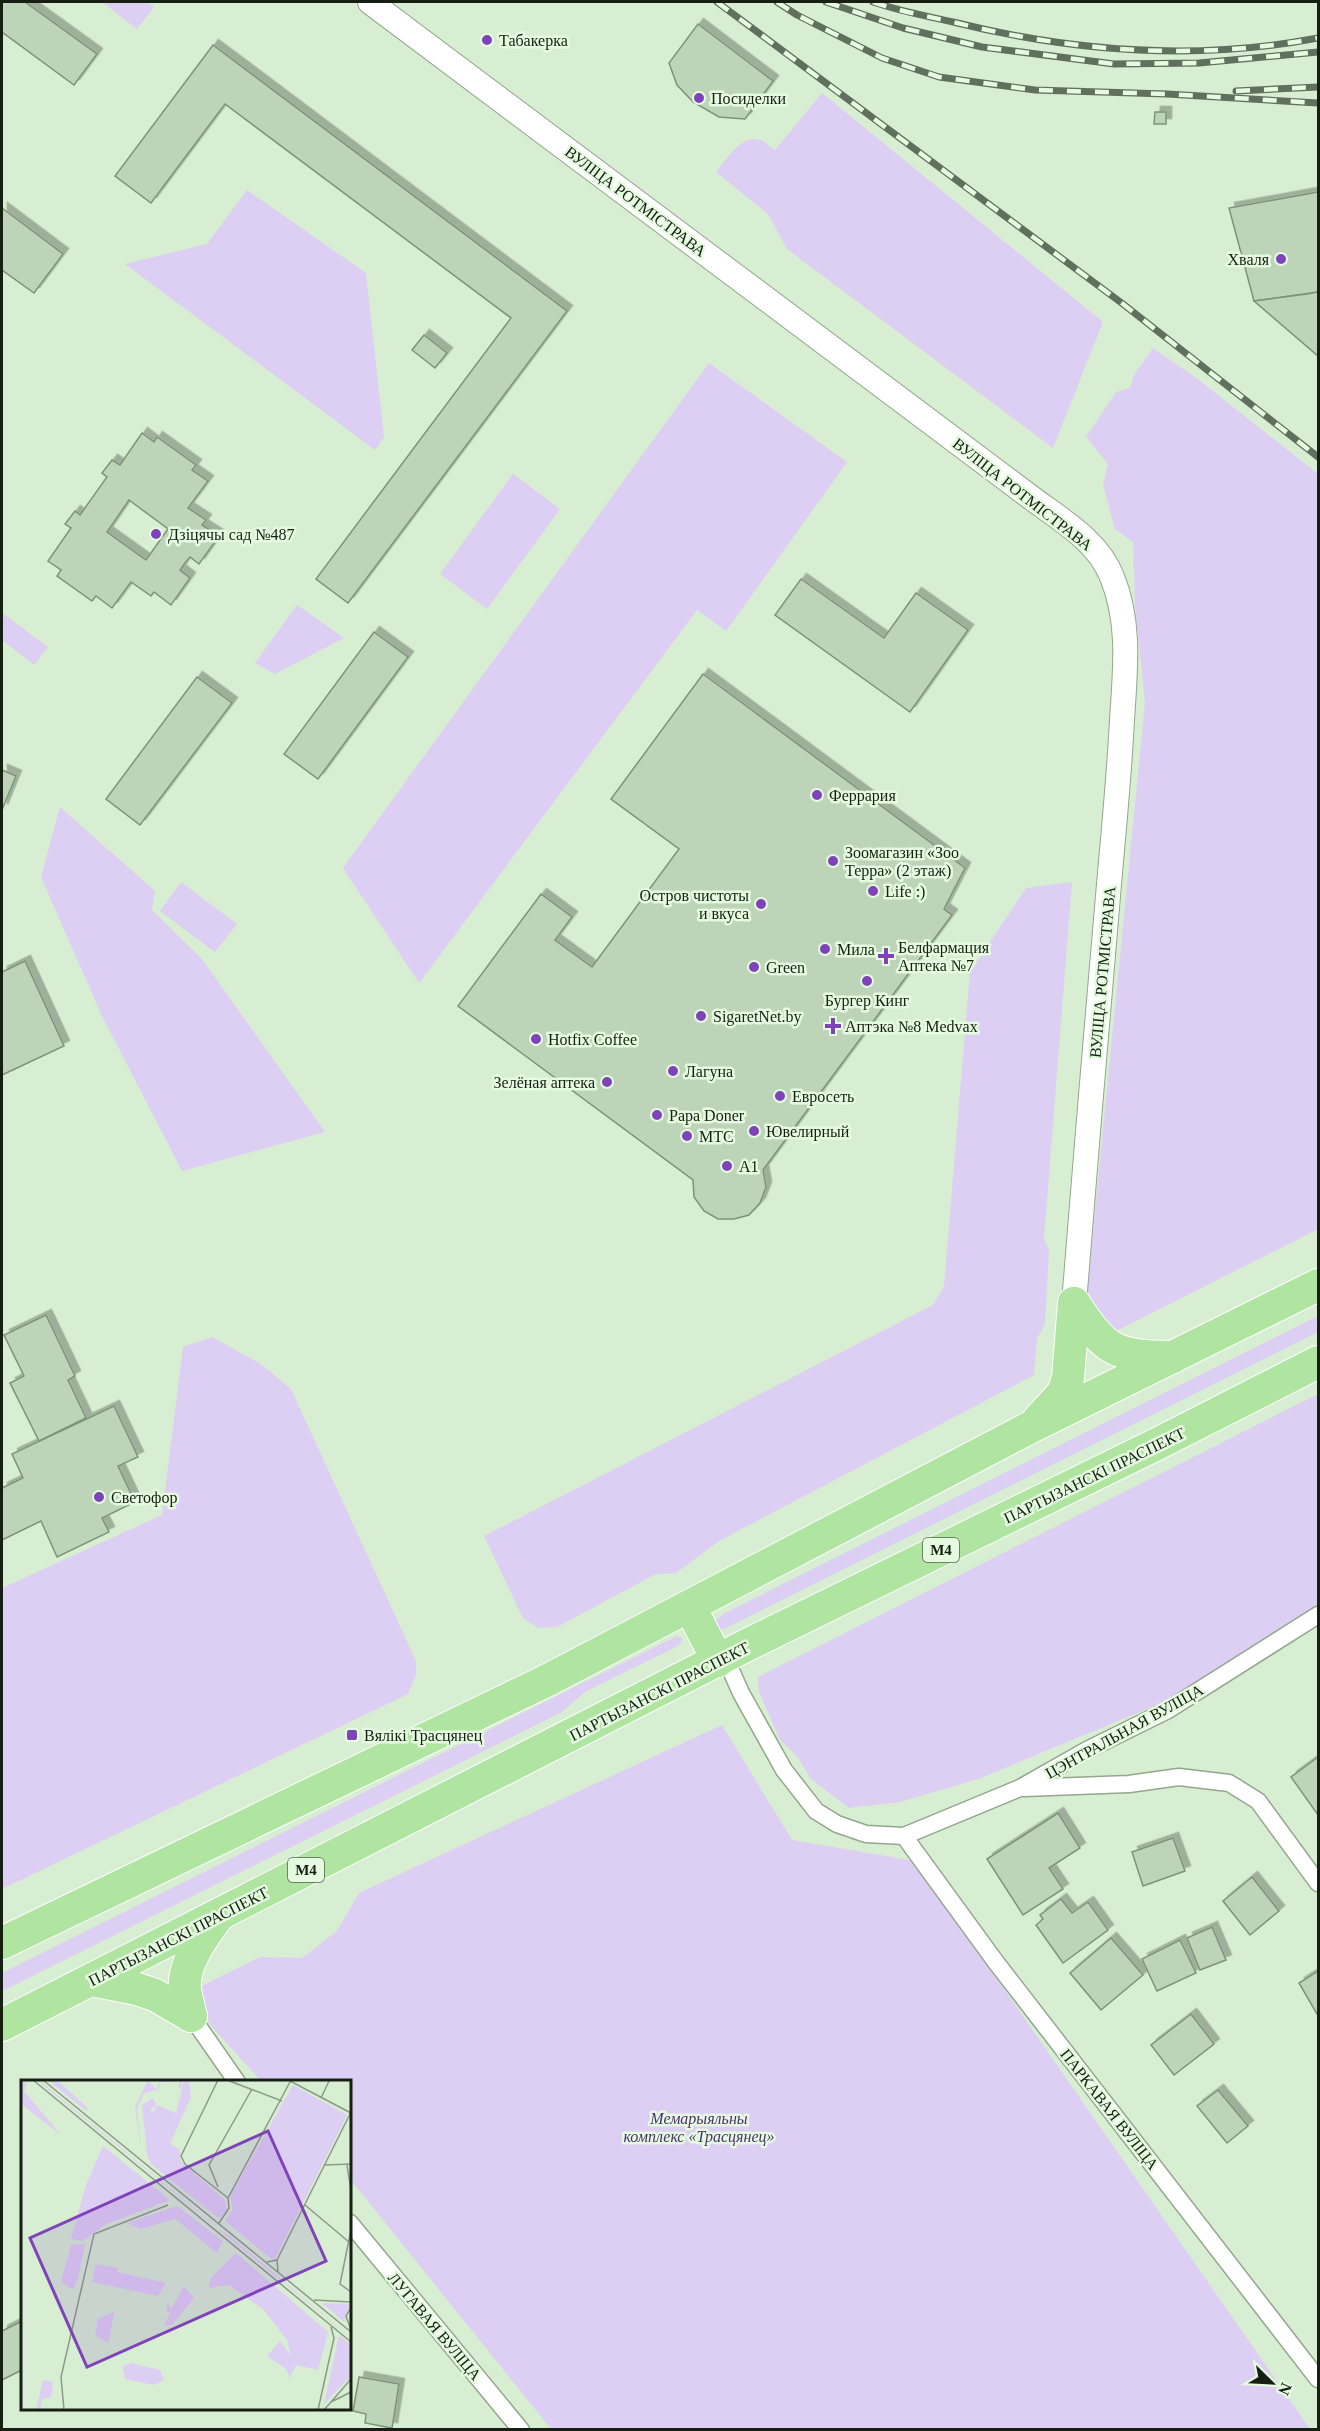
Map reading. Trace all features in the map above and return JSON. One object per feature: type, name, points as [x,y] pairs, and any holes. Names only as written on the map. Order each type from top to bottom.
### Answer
[{"type":"highway","points":[[2,1943],[548,1680],[1029,1428],[1318,1285]]},
{"type":"highway","points":[[1074,1303],[1104,1343],[1118,1351],[1142,1357],[1173,1357]]},
{"type":"highway","points":[[1029,1428],[1063,1393],[1068,1378],[1074,1303]]},
{"type":"highway","name":"ПАРТЫЗАНСКІ ПРАСПЕКТ","points":[[2,2025],[722,1659],[1318,1362]]},
{"type":"highway","points":[[690,1607],[722,1659]]},
{"type":"highway","points":[[191,2016],[185,1989],[185,1976],[203,1937],[218,1915]]},
{"type":"highway","points":[[92,1980],[137,1989],[154,1995],[191,2016]]},
{"type":"street","name":"ВУЛІЦА РОТМІСТРАВА","points":[[370,2],[1029,496],[1088,541],[1104,558],[1113,578],[1123,613],[1126,643],[1117,803],[1074,1303]]},
{"type":"street","name":"ЦЭНТРАЛЬНАЯ ВУЛІЦА","points":[[904,1836],[1020,1788],[1087,1749],[1168,1710],[1318,1615]]},
{"type":"street","points":[[722,1659],[784,1770],[816,1811],[837,1824],[866,1834],[904,1836]]},
{"type":"street","name":"ЦЭНТРАЛЬНАЯ ВУЛІЦА","points":[[1020,1788],[1129,1784],[1179,1778],[1229,1782],[1258,1801],[1318,1883]]},
{"type":"street","name":"ПАРКАВАЯ ВУЛІЦА","points":[[904,1836],[995,1961],[1318,2379]]},
{"type":"street","points":[[191,2016],[236,2080]]},
{"type":"street","name":"ЛУГАВАЯ ВУЛІЦА","points":[[351,2224],[521,2430]]},
{"type":"green space","points":[[102,2],[146,2],[154,7],[137,29]]},
{"type":"green space","points":[[822,93],[1103,322],[1053,448],[787,249],[768,214],[716,172],[736,148],[749,140],[763,141],[775,150]]},
{"type":"green space","points":[[247,190],[366,273],[384,437],[375,450],[125,264],[207,244]]},
{"type":"green space","points":[[1153,348],[1199,380],[1318,474],[1318,1229],[1108,1335],[1094,1319],[1087,1293],[1145,702],[1135,606],[1133,542],[1115,529],[1103,485],[1108,464],[1086,437],[1116,392],[1130,388],[1134,375]]},
{"type":"green space","points":[[709,363],[847,462],[726,631],[697,610],[419,983],[343,868]]},
{"type":"green space","points":[[513,474],[560,509],[487,609],[440,574]]},
{"type":"green space","points":[[297,605],[344,638],[275,674],[255,663]]},
{"type":"green space","points":[[2,613],[48,647],[34,665],[2,640]]},
{"type":"green space","points":[[60,807],[155,891],[152,910],[202,959],[325,1132],[182,1171],[102,1016],[41,877]]},
{"type":"green space","points":[[181,882],[237,924],[215,952],[160,911]]},
{"type":"green space","points":[[1072,882],[1044,1239],[1049,1250],[1045,1325],[1037,1338],[1034,1375],[719,1541],[676,1573],[656,1574],[557,1627],[538,1628],[523,1618],[484,1536],[933,1305],[944,1286],[970,972],[1026,888]]},
{"type":"green space","points":[[1318,1316],[1318,1332],[718,1632],[714,1621],[725,1613]]},
{"type":"green space","points":[[212,1337],[261,1364],[291,1389],[416,1661],[416,1675],[408,1694],[2,1889],[2,1588],[162,1515],[183,1347]]},
{"type":"green space","points":[[1318,1394],[1318,1607],[1166,1701],[978,1779],[900,1802],[849,1808],[811,1779],[796,1755],[780,1740],[759,1692],[758,1677]]},
{"type":"green space","points":[[677,1636],[682,1638],[681,1643],[676,1647],[586,1691],[562,1712],[2,1991],[2,1973]]},
{"type":"green space","name":"Мемарыяльны комплекс «Трасцянец»","points":[[722,1725],[792,1840],[915,1861],[1310,2429],[551,2429],[351,2180],[351,2080],[260,2080],[212,2027],[196,2004],[197,1988],[260,1957],[302,1958],[337,1931],[359,1893]]},
{"type":"building","points":[[2,2],[25,2],[97,54],[74,85],[2,32]]},
{"type":"building","points":[[698,24],[773,81],[745,119],[719,117],[693,102],[677,85],[669,63]]},
{"type":"building","points":[[213,45],[567,311],[348,603],[316,579],[511,318],[225,104],[151,203],[115,176]]},
{"type":"building","points":[[1155,112],[1166,112],[1166,124],[1154,124]]},
{"type":"building","name":"Хваля","points":[[1318,192],[1318,292],[1254,301],[1229,208]]},
{"type":"building","points":[[2,208],[63,254],[34,293],[2,270]]},
{"type":"building","points":[[1318,292],[1318,356],[1254,301],[1307,294]]},
{"type":"building","points":[[424,335],[447,353],[435,368],[412,350]]},
{"type":"building","points":[[142,433],[154,442],[157,437],[196,465],[192,470],[208,481],[188,508],[206,520],[202,525],[219,536],[199,564],[190,557],[180,570],[190,578],[171,605],[154,592],[151,596],[131,582],[112,608],[96,596],[92,601],[57,576],[61,570],[48,561],[71,528],[65,524],[75,511],[80,515],[107,477],[102,473],[112,460],[120,465]],"holes":[[[129,500],[168,529],[146,560],[107,532]]]},
{"type":"building","points":[[801,579],[884,638],[916,593],[968,630],[910,712],[775,615]]},
{"type":"building","points":[[374,632],[408,657],[318,779],[284,754]]},
{"type":"building","points":[[703,674],[965,868],[944,909],[952,915],[763,1170],[766,1187],[760,1203],[749,1215],[734,1219],[718,1219],[704,1211],[694,1197],[693,1180],[458,1006],[541,894],[572,917],[555,940],[592,967],[679,849],[611,799]]},
{"type":"building","points":[[197,677],[232,703],[140,825],[106,799]]},
{"type":"building","points":[[2,770],[16,776],[2,810]]},
{"type":"building","points":[[25,961],[64,1046],[2,1075],[2,972]]},
{"type":"building","points":[[46,1315],[75,1376],[68,1380],[86,1418],[39,1441],[10,1383],[24,1376],[4,1335]]},
{"type":"building","points":[[114,1406],[138,1457],[118,1466],[135,1502],[102,1518],[109,1532],[57,1557],[41,1521],[2,1540],[2,1488],[23,1478],[12,1454]]},
{"type":"building","points":[[1318,1757],[1318,1815],[1291,1777]]},
{"type":"building","points":[[1058,1813],[1080,1848],[1049,1868],[1063,1889],[1023,1915],[987,1859]]},
{"type":"building","points":[[1173,1838],[1185,1871],[1143,1886],[1132,1852]]},
{"type":"building","points":[[1252,1877],[1279,1911],[1250,1935],[1223,1901]]},
{"type":"building","points":[[1061,1899],[1072,1913],[1088,1902],[1108,1930],[1063,1963],[1036,1925],[1043,1919],[1040,1915]]},
{"type":"building","points":[[1212,1927],[1226,1960],[1200,1970],[1187,1938]]},
{"type":"building","points":[[1111,1938],[1143,1975],[1101,2010],[1070,1973]]},
{"type":"building","points":[[1180,1940],[1196,1973],[1157,1991],[1142,1959]]},
{"type":"building","points":[[1318,1971],[1318,2013],[1317,2014],[1299,1983]]},
{"type":"building","points":[[1191,2014],[1214,2044],[1174,2075],[1151,2045]]},
{"type":"building","points":[[1218,2090],[1248,2126],[1227,2143],[1197,2106]]},
{"type":"building","points":[[21,2322],[21,2370],[2,2380],[2,2331]]},
{"type":"building","points":[[359,2377],[399,2384],[392,2428],[365,2423],[366,2414],[353,2411]]},
{"type":"railway","points":[[717,2],[1123,304],[1318,457]]},
{"type":"railway","points":[[777,2],[797,15],[882,58],[939,77],[1035,90],[1167,94],[1318,103]]},
{"type":"railway","points":[[826,2],[903,28],[982,47],[1114,64],[1199,63],[1318,52]]},
{"type":"railway","points":[[873,2],[998,32],[1089,46],[1135,50],[1227,49],[1318,38]]},
{"type":"railway","points":[[1236,91],[1318,87]]},
{"type":"place","name":"Табакерка","points":[[487,40]]},
{"type":"place","name":"Посиделки","points":[[699,98]]},
{"type":"place","name":"Хваля","points":[[1281,259]]},
{"type":"place","name":"Дзіцячы сад №487","points":[[156,534]]},
{"type":"place","name":"Феррария","points":[[817,795]]},
{"type":"place","name":"Зоомагазин «Зоо Терра» (2 этаж)","points":[[833,861]]},
{"type":"place","name":"Life :)","points":[[873,891]]},
{"type":"place","name":"Остров чистоты и вкуса","points":[[761,904]]},
{"type":"place","name":"Мила","points":[[825,949]]},
{"type":"place","name":"Белфармация Аптека №7","points":[[886,956]]},
{"type":"place","name":"Green","points":[[754,967]]},
{"type":"place","name":"Бургер Кинг","points":[[867,981]]},
{"type":"place","name":"SigaretNet.by","points":[[701,1016]]},
{"type":"place","name":"Аптэка №8 Medvax","points":[[833,1026]]},
{"type":"place","name":"Hotfix Coffee","points":[[536,1039]]},
{"type":"place","name":"Лагуна","points":[[673,1071]]},
{"type":"place","name":"Зелёная аптека","points":[[607,1082]]},
{"type":"place","name":"Евросеть","points":[[780,1096]]},
{"type":"place","name":"Papa Doner","points":[[657,1115]]},
{"type":"place","name":"Ювелирный","points":[[754,1131]]},
{"type":"place","name":"МТС","points":[[687,1136]]},
{"type":"place","name":"A1","points":[[727,1166]]},
{"type":"place","name":"Светофор","points":[[99,1497]]},
{"type":"place","name":"Вялікі Трасцянец","points":[[352,1735]]}]
